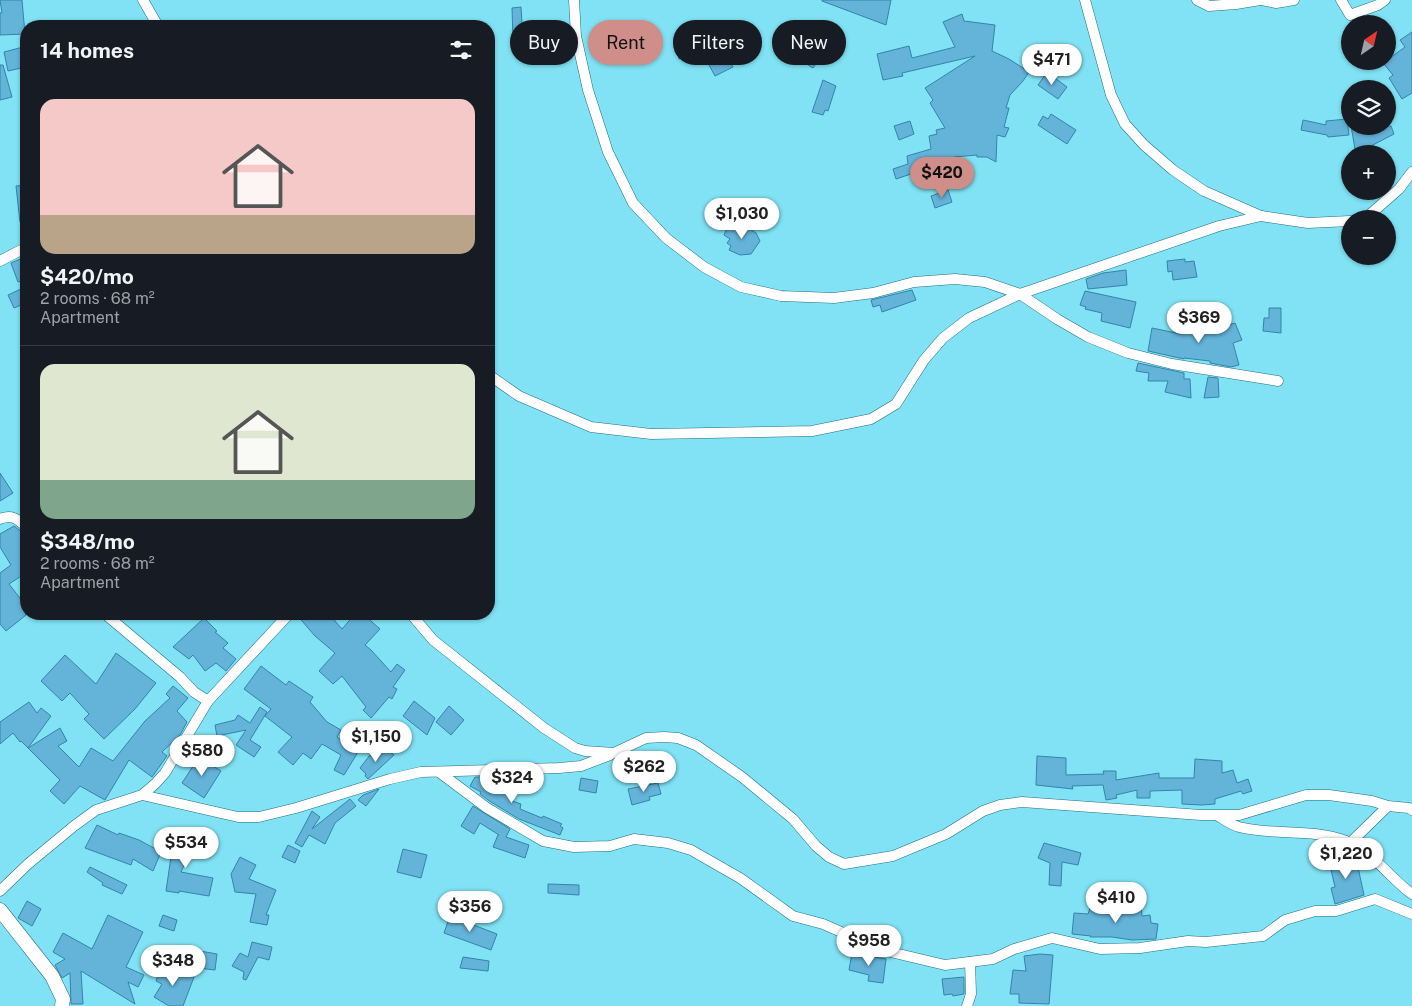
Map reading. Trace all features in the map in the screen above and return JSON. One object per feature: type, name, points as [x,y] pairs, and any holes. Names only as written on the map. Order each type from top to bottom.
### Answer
[{"type":"main road","points":[[0,910],[52,976],[63,999],[62,1006]]},
{"type":"street","points":[[143,0],[155,20]]},
{"type":"street","points":[[574,0],[576,36],[586,81],[608,152],[633,203],[666,238],[704,267],[741,287],[781,296],[834,298],[873,293],[914,282],[955,279],[985,282],[1020,294],[1057,320],[1128,353],[1172,364],[1278,381]]},
{"type":"street","points":[[1085,0],[1111,95],[1125,124],[1144,145],[1173,170],[1204,191],[1260,216],[1308,223],[1341,221]]},
{"type":"street","points":[[1197,0],[1209,6],[1261,0],[1276,3],[1294,0]]},
{"type":"street","points":[[1341,0],[1350,15],[1378,5],[1385,0]]},
{"type":"street","points":[[1375,210],[1393,195],[1412,172]]},
{"type":"street","points":[[495,379],[519,396],[590,427],[651,434],[812,430],[871,419],[896,404],[924,360],[943,338],[969,318],[1020,294],[1219,226],[1260,216]]},
{"type":"street","points":[[0,261],[20,251]]},
{"type":"street","points":[[0,519],[6,516],[15,517],[20,522]]},
{"type":"street","points":[[113,620],[154,654],[194,692],[208,700]]},
{"type":"street","points":[[0,891],[36,858],[96,810],[142,795],[165,773],[208,700],[283,620]]},
{"type":"street","points":[[416,620],[433,640],[544,728],[575,748],[585,751],[614,753]]},
{"type":"street","points":[[142,795],[238,817],[258,817],[296,808],[390,779],[421,772],[566,768],[581,766],[646,738],[678,738],[696,745],[742,777],[793,819],[816,846],[829,857],[844,864],[893,856],[946,834],[984,811],[1000,805],[1022,802],[1239,815],[1306,795],[1328,795],[1412,810]]},
{"type":"street","points":[[438,772],[487,808],[543,841],[574,847],[610,846],[634,839],[668,843],[691,850],[740,878],[793,916],[823,924],[889,952],[945,965],[993,959],[1014,949],[1052,938],[1100,949],[1140,948],[1188,940],[1206,942],[1263,936],[1285,920],[1315,911],[1336,911],[1374,899],[1412,914]]},
{"type":"street","points":[[1350,843],[1388,806]]},
{"type":"street","points":[[1215,815],[1238,826],[1266,831],[1322,836],[1350,843],[1377,862],[1402,887],[1412,894]]},
{"type":"street","points":[[967,1006],[971,994],[970,962]]},
{"type":"building","points":[[0,0],[22,0],[24,20],[20,20],[20,34],[0,35],[0,13],[2,13]]},
{"type":"building","points":[[822,0],[891,0],[886,25]]},
{"type":"building","points":[[521,7],[522,20],[512,20],[512,8]]},
{"type":"building","points":[[962,14],[964,21],[995,25],[992,51],[1029,72],[1010,95],[1006,108],[1009,108],[1004,127],[1009,128],[1005,137],[997,135],[996,162],[987,157],[977,157],[977,155],[954,157],[954,159],[940,161],[940,159],[916,166],[917,172],[896,179],[893,169],[908,164],[907,156],[931,149],[929,136],[937,134],[936,130],[945,128],[930,103],[933,100],[925,88],[975,56],[902,73],[903,76],[883,80],[877,54],[909,46],[912,58],[955,47],[943,22]]},
{"type":"building","points":[[1412,32],[1412,93],[1402,99],[1396,89],[1396,80],[1390,80],[1389,78],[1393,75],[1389,70],[1396,70],[1396,54],[1405,47],[1400,40]]},
{"type":"building","points":[[20,48],[20,68],[8,71],[4,52]]},
{"type":"building","points":[[0,65],[3,65],[12,97],[0,100]]},
{"type":"building","points":[[709,65],[732,65],[733,67],[715,76]]},
{"type":"building","points":[[1047,72],[1067,87],[1058,99],[1038,85]]},
{"type":"building","points":[[823,80],[836,86],[828,111],[825,110],[823,115],[812,112]]},
{"type":"building","points":[[1051,114],[1076,130],[1067,144],[1038,125],[1043,116],[1048,119]]},
{"type":"building","points":[[1303,120],[1326,125],[1326,121],[1341,120],[1341,135],[1349,135],[1328,137],[1327,135],[1301,130]]},
{"type":"building","points":[[910,121],[914,134],[899,140],[894,126]]},
{"type":"building","points":[[1353,135],[1392,135],[1373,145],[1354,145]]},
{"type":"building","points":[[16,186],[20,186],[20,222]]},
{"type":"building","points":[[948,190],[952,202],[935,208],[931,196]]},
{"type":"building","points":[[728,226],[746,226],[756,233],[760,241],[751,254],[740,255],[729,250],[731,246],[727,243],[730,239],[724,235]]},
{"type":"building","points":[[20,259],[20,282],[18,282],[11,263]]},
{"type":"building","points":[[1185,259],[1185,262],[1194,261],[1197,277],[1173,280],[1172,271],[1168,272],[1167,261]]},
{"type":"building","points":[[1126,270],[1127,285],[1088,289],[1086,279],[1103,273]]},
{"type":"building","points":[[20,289],[20,306],[14,308],[8,295]]},
{"type":"building","points":[[912,290],[916,300],[882,312],[880,305],[873,307],[871,300]]},
{"type":"building","points":[[1085,291],[1136,302],[1130,328],[1101,321],[1102,313],[1085,309],[1086,307],[1080,305]]},
{"type":"building","points":[[1269,308],[1281,308],[1281,333],[1263,331],[1264,318],[1269,318]]},
{"type":"building","points":[[1213,319],[1216,329],[1235,323],[1242,340],[1233,343],[1239,365],[1231,367],[1210,363],[1210,361],[1184,359],[1148,351],[1152,328],[1181,334],[1199,332],[1197,324]]},
{"type":"building","points":[[1138,363],[1184,373],[1184,379],[1190,379],[1191,398],[1165,392],[1168,381],[1148,381],[1149,373],[1136,371]]},
{"type":"building","points":[[1208,377],[1218,378],[1219,397],[1204,398]]},
{"type":"building","points":[[0,473],[13,493],[0,501]]},
{"type":"building","points":[[14,526],[20,531],[20,577],[9,584],[20,598],[20,620],[6,631],[0,624],[0,573],[11,565],[0,547],[0,534]]},
{"type":"building","points":[[202,620],[206,620],[217,631],[215,632],[228,643],[223,648],[236,659],[226,671],[216,663],[205,671],[193,655],[189,659],[173,647]]},
{"type":"building","points":[[301,620],[334,620],[342,629],[350,620],[370,620],[380,629],[365,645],[391,672],[397,664],[405,670],[393,687],[397,689],[392,699],[389,697],[371,718],[363,710],[366,707],[342,676],[333,684],[319,671],[335,653],[315,636]]},
{"type":"building","points":[[116,653],[156,683],[135,709],[104,739],[84,719],[89,714],[70,693],[62,701],[41,681],[65,655],[96,684]]},
{"type":"building","points":[[261,666],[286,685],[289,681],[313,697],[310,702],[327,722],[341,730],[337,737],[358,752],[344,775],[334,770],[341,755],[322,744],[311,759],[303,753],[293,765],[278,752],[292,737],[265,716],[271,709],[244,689]]},
{"type":"building","points":[[173,686],[188,698],[177,711],[187,722],[180,735],[162,752],[167,756],[152,777],[129,760],[105,800],[80,786],[64,804],[50,791],[60,780],[28,748],[60,728],[67,741],[58,746],[79,767],[91,748],[113,761],[145,721],[170,698],[166,694]]},
{"type":"building","points":[[414,701],[435,718],[427,735],[403,716]]},
{"type":"building","points":[[29,702],[37,713],[41,708],[51,716],[28,748],[13,733],[0,744],[0,722]]},
{"type":"building","points":[[449,706],[464,720],[451,735],[436,722]]},
{"type":"building","points":[[260,707],[267,712],[250,740],[261,747],[254,757],[236,745],[246,730],[217,736],[215,725],[235,720],[238,715],[250,723]]},
{"type":"building","points":[[385,748],[394,755],[368,779],[360,768],[370,755],[376,761]]},
{"type":"building","points":[[1037,756],[1066,758],[1066,775],[1104,774],[1103,771],[1116,771],[1116,780],[1159,773],[1159,778],[1194,778],[1195,759],[1222,761],[1222,773],[1233,770],[1237,783],[1248,779],[1252,791],[1243,794],[1241,791],[1215,799],[1215,804],[1202,805],[1182,804],[1182,790],[1150,791],[1150,798],[1137,798],[1137,790],[1116,795],[1117,798],[1106,800],[1103,785],[1072,786],[1073,789],[1036,785]]},
{"type":"building","points":[[199,757],[221,771],[204,798],[182,783]]},
{"type":"building","points":[[475,777],[484,777],[516,793],[512,801],[521,804],[520,809],[562,824],[560,826],[563,828],[560,835],[519,819],[491,802],[480,794],[481,792],[470,786]]},
{"type":"building","points":[[581,778],[598,781],[596,793],[579,790]]},
{"type":"building","points":[[658,783],[661,794],[649,797],[650,800],[632,805],[628,789]]},
{"type":"building","points":[[379,789],[366,806],[358,800],[363,795]]},
{"type":"building","points":[[350,799],[356,806],[335,823],[325,844],[309,835],[302,847],[295,843],[312,811],[320,817],[312,829]]},
{"type":"building","points":[[473,806],[510,829],[506,837],[529,845],[525,858],[493,847],[499,835],[480,823],[474,834],[461,826]]},
{"type":"building","points":[[97,825],[118,835],[119,833],[139,840],[161,852],[153,871],[133,859],[131,865],[85,848]]},
{"type":"building","points":[[181,829],[197,836],[181,872],[213,878],[209,896],[179,891],[179,893],[166,891],[172,850]]},
{"type":"building","points":[[1044,843],[1081,853],[1078,865],[1062,862],[1061,886],[1049,885],[1050,863],[1038,858]]},
{"type":"building","points":[[288,845],[300,851],[295,863],[282,857]]},
{"type":"building","points":[[403,849],[427,855],[421,878],[397,872]]},
{"type":"building","points":[[240,857],[256,865],[249,879],[276,890],[266,915],[269,915],[267,925],[250,922],[256,894],[235,892],[231,874]]},
{"type":"building","points":[[1356,858],[1364,895],[1335,904],[1331,888],[1335,887],[1329,861]]},
{"type":"building","points":[[90,867],[127,885],[122,894],[102,885],[103,883],[87,872]]},
{"type":"building","points":[[548,884],[579,885],[579,895],[548,893]]},
{"type":"building","points":[[27,901],[41,909],[32,926],[18,918]]},
{"type":"building","points":[[1141,903],[1142,916],[1150,915],[1151,923],[1158,924],[1156,939],[1132,940],[1072,934],[1074,913],[1088,914],[1090,908],[1114,915],[1114,908],[1128,908],[1128,904]]},
{"type":"building","points":[[108,915],[143,932],[126,967],[144,975],[138,987],[128,982],[135,1004],[81,971],[83,1004],[71,1004],[70,973],[62,978],[55,965],[65,959],[53,952],[63,933],[92,949]]},
{"type":"building","points":[[163,915],[177,920],[174,931],[159,926]]},
{"type":"building","points":[[450,916],[497,934],[491,950],[444,933]]},
{"type":"building","points":[[252,942],[272,947],[269,960],[258,957],[246,980],[243,979],[244,972],[232,966],[240,953],[248,957]]},
{"type":"building","points":[[200,951],[217,954],[215,970],[198,968]]},
{"type":"building","points":[[852,953],[886,959],[883,983],[868,981],[869,975],[849,970]]},
{"type":"building","points":[[1053,955],[1049,1004],[1019,1003],[1019,994],[1010,994],[1013,970],[1026,971],[1024,956]]},
{"type":"building","points":[[463,957],[489,961],[488,971],[460,968]]},
{"type":"building","points":[[162,965],[194,977],[183,1006],[169,1006],[154,997],[162,984],[156,981]]},
{"type":"building","points":[[964,977],[964,994],[944,995],[942,979]]}]
